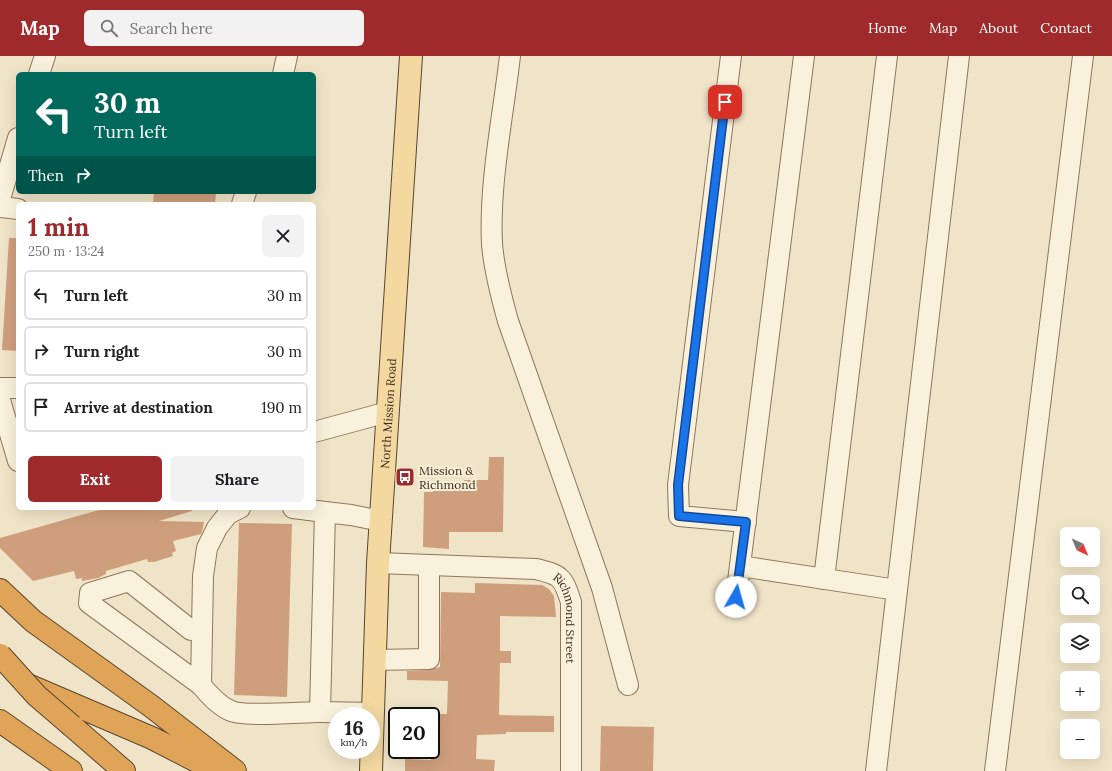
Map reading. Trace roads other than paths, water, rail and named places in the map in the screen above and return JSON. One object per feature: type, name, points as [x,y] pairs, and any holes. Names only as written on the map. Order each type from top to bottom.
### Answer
[{"type":"highway","points":[[0,590],[33,621],[152,706],[235,771]]},
{"type":"highway","points":[[0,655],[36,696],[124,771]]},
{"type":"highway","points":[[0,671],[77,707],[152,738],[216,771]]},
{"type":"highway","points":[[0,721],[71,771]]},
{"type":"main road","name":"North Mission Road","points":[[373,707],[378,563],[411,56]]},
{"type":"main road","name":"North Mission Road","points":[[371,759],[371,771]]},
{"type":"street","points":[[40,72],[45,56]]},
{"type":"street","points":[[283,72],[287,56]]},
{"type":"street","points":[[510,56],[492,208],[492,245],[497,281],[508,322],[602,588],[628,685]]},
{"type":"street","points":[[731,56],[678,485],[679,516],[746,522]]},
{"type":"street","points":[[736,597],[804,56]]},
{"type":"street","points":[[824,579],[887,56]]},
{"type":"street","points":[[876,771],[959,56]]},
{"type":"street","points":[[995,771],[1083,56]]},
{"type":"street","points":[[0,199],[16,145]]},
{"type":"street","points":[[0,207],[16,209]]},
{"type":"street","points":[[0,388],[16,388]]},
{"type":"street","points":[[0,400],[16,454]]},
{"type":"street","points":[[316,431],[388,412]]},
{"type":"street","points":[[200,685],[203,576],[207,548],[221,523],[228,514],[236,510]]},
{"type":"street","points":[[309,510],[351,514],[381,521]]},
{"type":"street","points":[[320,712],[325,512]]},
{"type":"street","name":"Richmond Street","points":[[378,563],[536,569],[556,574],[565,584],[571,602],[571,771]]},
{"type":"street","points":[[375,660],[429,659],[429,565]]},
{"type":"street","points":[[740,566],[897,590]]},
{"type":"street","points":[[202,630],[191,630],[129,581],[90,593],[89,603],[200,685],[222,706],[232,712],[247,714],[328,712]]},
{"type":"place","name":"Mission & Richmond","points":[[405,477]]}]
